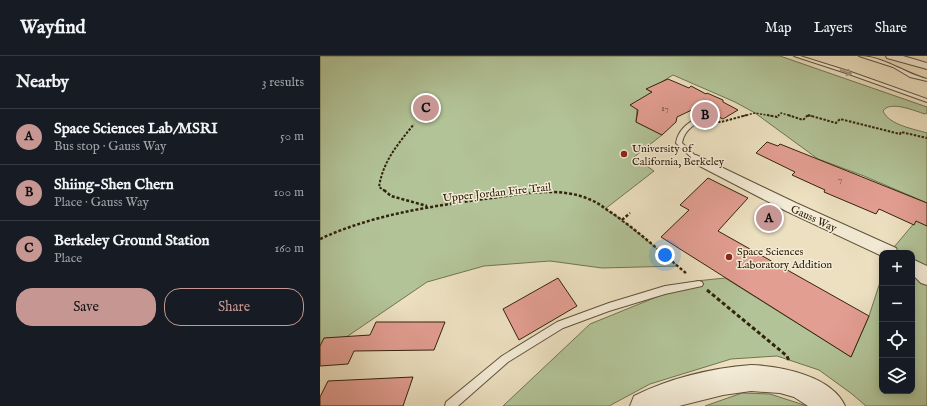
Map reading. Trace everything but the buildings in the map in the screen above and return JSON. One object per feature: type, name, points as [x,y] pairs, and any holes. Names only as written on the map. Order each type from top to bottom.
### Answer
[{"type":"street","points":[[891,56],[927,66]]},
{"type":"street","name":"Gauss Way","points":[[696,159],[791,207],[884,250]]},
{"type":"street","points":[[915,268],[920,270],[927,278]]},
{"type":"street","points":[[644,406],[668,396],[702,386],[737,379],[769,378],[796,384],[831,406]]},
{"type":"lane","points":[[796,56],[847,72],[927,101]]},
{"type":"lane","points":[[861,56],[894,66],[908,74],[927,80]]},
{"type":"lane","points":[[696,159],[679,143],[680,134],[689,125],[700,119]]},
{"type":"lane","points":[[450,406],[505,359],[560,325],[609,307],[665,290],[700,284]]},
{"type":"path","points":[[700,119],[720,122],[755,114],[777,118],[781,113],[803,120],[808,115],[836,123],[840,119],[900,134],[901,132],[927,138]]},
{"type":"path","points":[[414,124],[386,160],[380,173],[379,187],[391,196],[429,207]]},
{"type":"path","name":"Upper Jordan Fire Trail","points":[[320,239],[332,233],[381,218],[429,207],[542,193],[569,194],[590,199],[622,220],[787,356],[796,384]]},
{"type":"path","points":[[622,220],[630,213]]},
{"type":"green space","points":[[320,56],[780,56],[927,107],[927,113],[925,114],[897,106],[891,106],[883,111],[886,116],[896,123],[927,133],[927,406],[866,406],[819,370],[777,356],[731,359],[650,384],[609,406],[503,406],[590,324],[696,281],[725,278],[851,357],[869,316],[879,285],[879,394],[915,394],[915,250],[892,250],[916,221],[925,202],[864,176],[818,159],[755,113],[735,102],[673,75],[648,90],[652,92],[637,109],[636,122],[662,135],[634,157],[654,171],[605,209],[622,220],[678,266],[602,268],[550,261],[484,266],[427,282],[320,355]]},
{"type":"green space","points":[[742,393],[770,394],[807,406],[705,406]]},
{"type":"place","name":"Berkeley Ground Station","points":[[426,108]]},
{"type":"place","name":"Shiing-Shen Chern","points":[[705,115]]},
{"type":"place","name":"University of California, Berkeley","points":[[624,154]]},
{"type":"place","name":"Space Sciences Lab/MSRI","points":[[769,218]]},
{"type":"place","name":"Space Sciences Laboratory Addition","points":[[729,257]]}]
